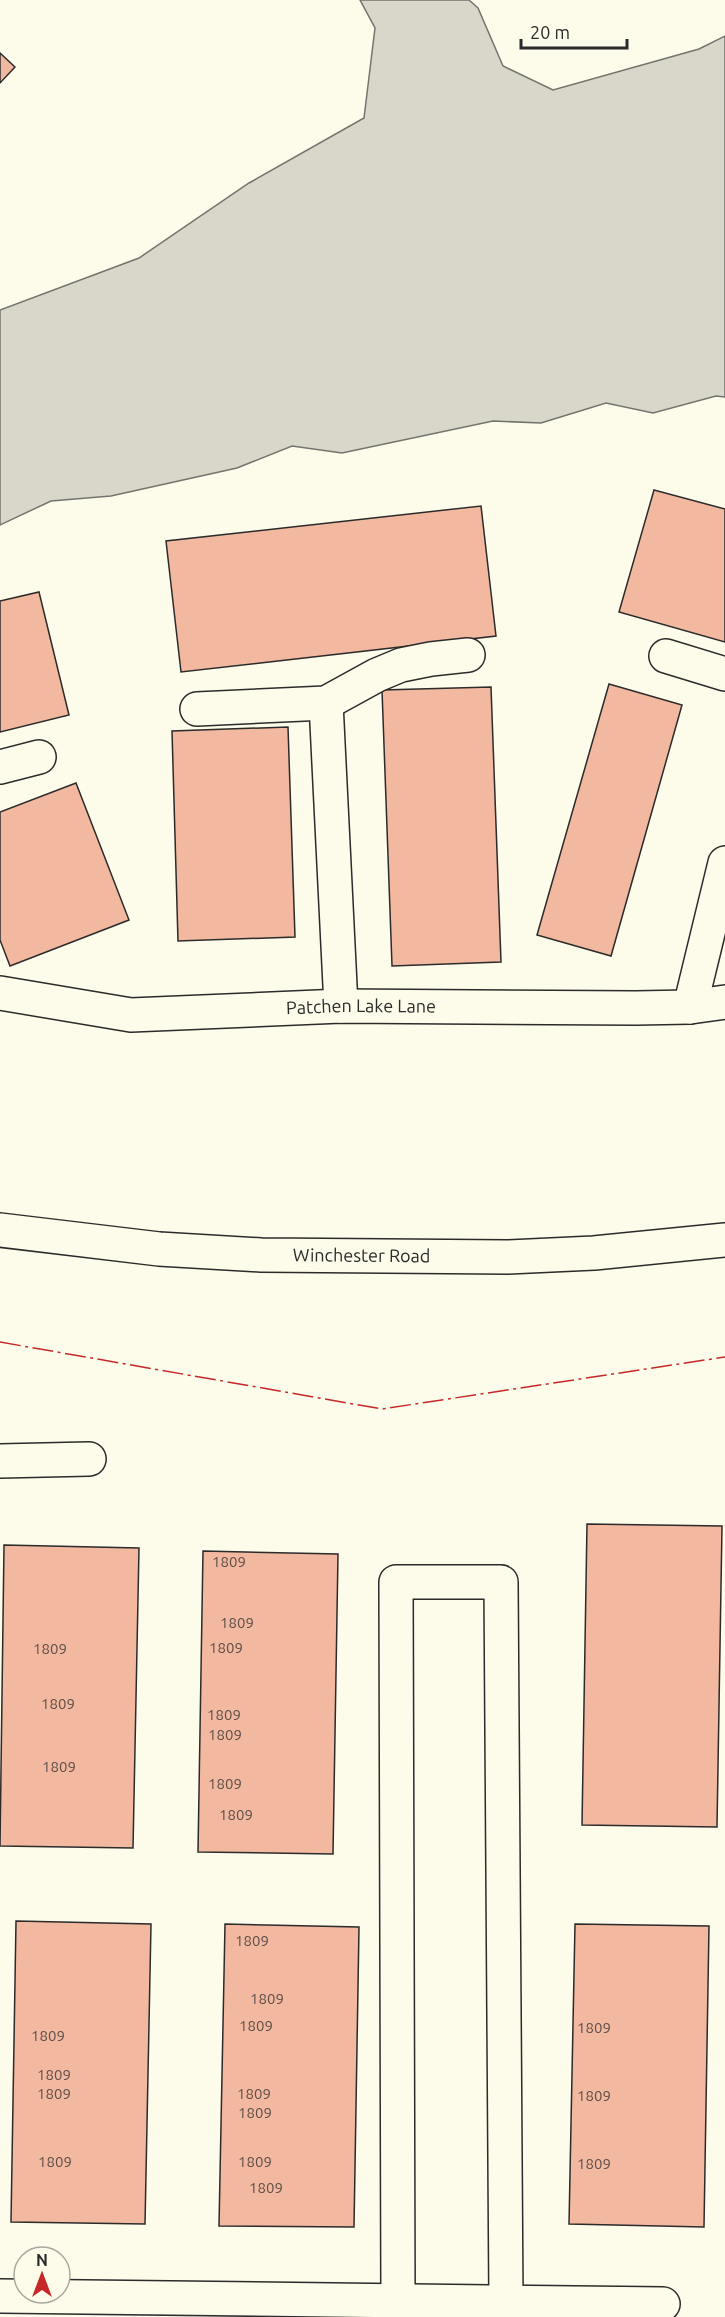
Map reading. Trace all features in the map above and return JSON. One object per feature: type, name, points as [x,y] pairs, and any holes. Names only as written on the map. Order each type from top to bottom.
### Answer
[{"type":"main road","points":[[197,709],[326,703],[377,675],[401,665],[468,655]]},
{"type":"main road","points":[[666,656],[725,674]]},
{"type":"main road","points":[[326,703],[341,1006]]},
{"type":"main road","points":[[0,767],[39,757]]},
{"type":"main road","points":[[690,1007],[725,863]]},
{"type":"main road","name":"Patchen Lake Lane","points":[[0,993],[131,1015],[341,1006],[690,1007],[725,1002]]},
{"type":"main road","name":"Winchester Road","points":[[0,1230],[159,1249],[261,1255],[508,1257],[594,1253],[725,1240]]},
{"type":"main road","points":[[0,1461],[89,1459]]},
{"type":"main road","points":[[398,2301],[396,1582],[501,1582],[506,2302]]},
{"type":"main road","points":[[0,2296],[286,2308],[398,2301],[663,2304]]},
{"type":"shaded area","points":[[360,0],[469,0],[478,8],[503,66],[553,90],[699,49],[725,36],[725,397],[716,396],[653,413],[606,403],[541,423],[493,421],[342,453],[292,446],[237,468],[111,496],[51,501],[0,525],[0,310],[139,258],[249,183],[364,118],[375,28]]},
{"type":"building","points":[[0,53],[15,67],[0,83]]},
{"type":"building","points":[[654,490],[725,509],[725,642],[619,612]]},
{"type":"building","points":[[481,506],[496,636],[181,672],[166,541]]},
{"type":"building","points":[[39,592],[69,715],[0,732],[0,601]]},
{"type":"building","points":[[609,684],[682,705],[611,956],[537,935]]},
{"type":"building","points":[[491,687],[501,962],[392,966],[382,690]]},
{"type":"building","points":[[288,727],[295,937],[178,941],[172,731]]},
{"type":"building","points":[[76,783],[129,920],[10,966],[0,940],[0,812]]},
{"type":"building","points":[[587,1524],[722,1526],[717,1827],[582,1825]]},
{"type":"building","points":[[4,1545],[139,1548],[133,1848],[0,1846]]},
{"type":"building","points":[[203,1551],[338,1554],[333,1854],[198,1852]]},
{"type":"building","points":[[16,1921],[151,1924],[145,2224],[11,2222]]},
{"type":"building","points":[[225,1924],[359,1927],[354,2227],[219,2226]]},
{"type":"building","points":[[575,1924],[709,1926],[704,2227],[569,2224]]},
{"type":"power","points":[[0,1342],[382,1409],[725,1357]]}]
